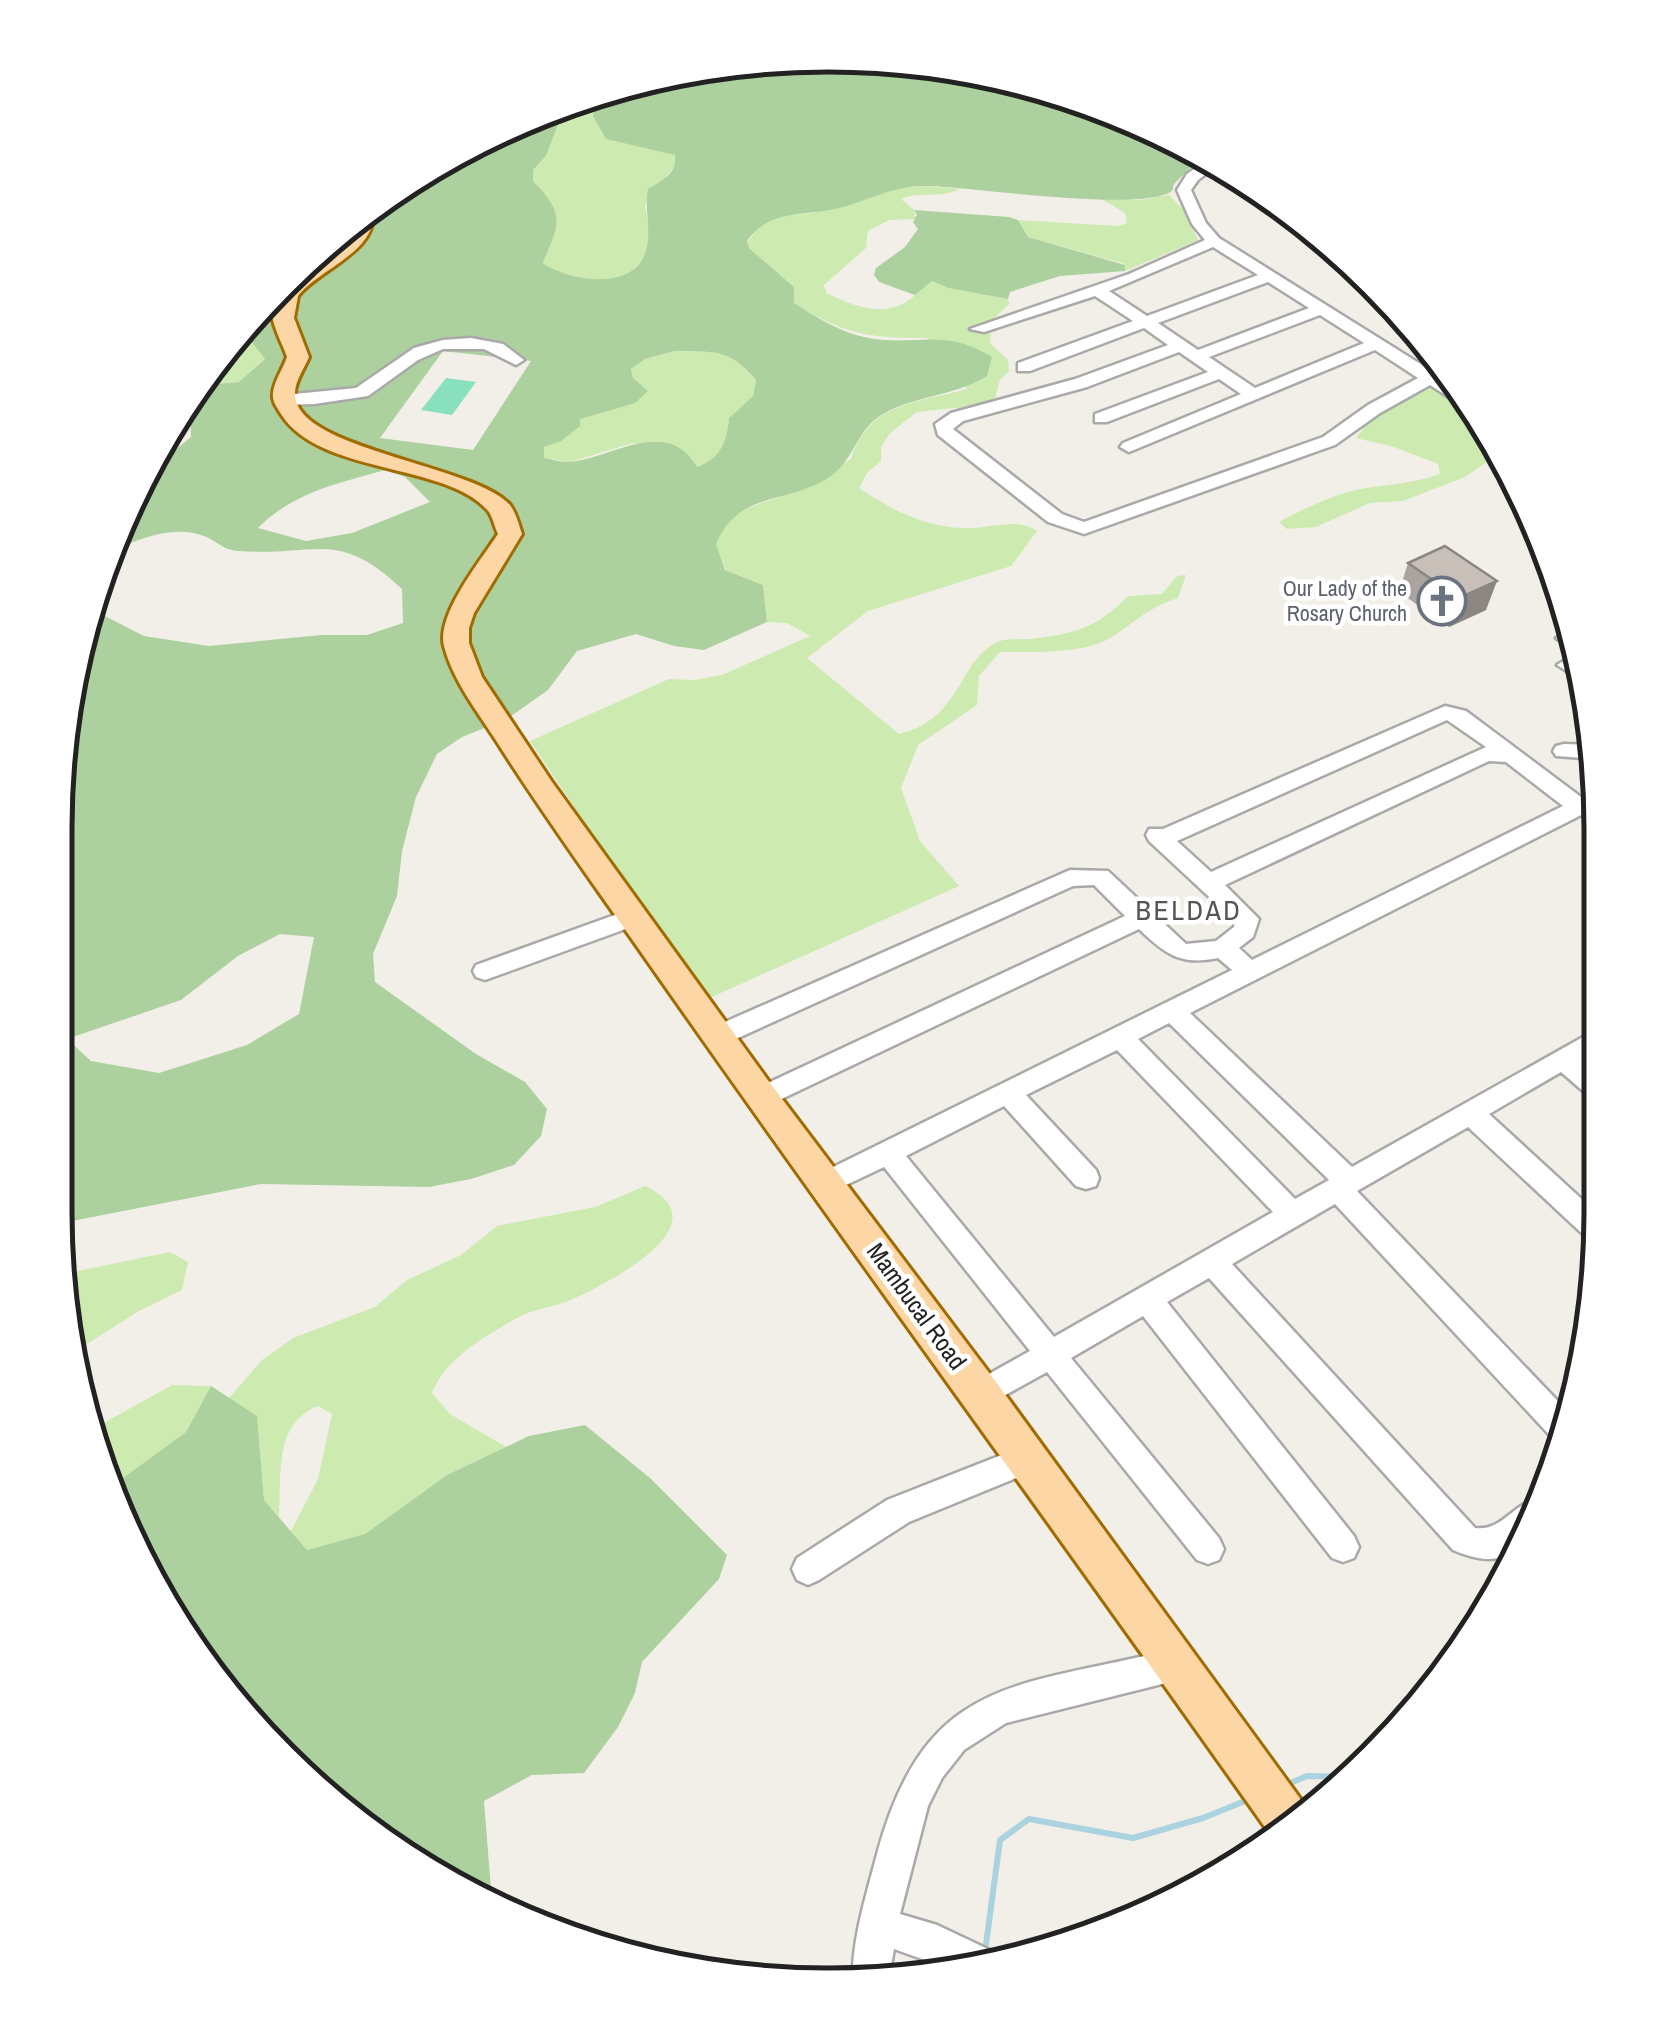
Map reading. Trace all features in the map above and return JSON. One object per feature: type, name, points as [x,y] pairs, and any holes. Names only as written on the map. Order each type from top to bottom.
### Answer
[{"type":"main road","points":[[284,305],[284,320],[298,357],[284,390],[284,400]]},
{"type":"main road","name":"Mambucal Road","points":[[284,400],[290,412],[324,439],[470,488],[503,509],[510,520],[510,534],[461,613],[456,643],[470,678],[542,789],[718,1036],[982,1394],[1274,1802]]},
{"type":"street","points":[[1200,171],[1184,190],[1198,224],[1214,241],[1439,385]]},
{"type":"street","points":[[978,329],[1165,265],[1214,241]]},
{"type":"street","points":[[1024,367],[1268,277]]},
{"type":"street","points":[[1097,290],[1251,393]]},
{"type":"street","points":[[1318,310],[957,417],[942,427],[1055,518],[1084,528],[1147,508],[1281,455],[1329,442],[1374,408],[1428,378]]},
{"type":"street","points":[[284,400],[326,399],[365,391],[420,352],[435,346],[482,345],[506,350],[516,360]]},
{"type":"street","points":[[1129,447],[1374,345]]},
{"type":"street","points":[[1101,418],[1221,373]]},
{"type":"street","points":[[718,1036],[1070,878],[1100,877],[1175,948],[1190,956],[1224,948],[1245,931],[1246,919],[1159,837],[1445,713],[1459,716],[1511,755],[1583,798]]},
{"type":"street","points":[[1564,750],[1579,751]]},
{"type":"street","points":[[1209,883],[1486,754],[1511,755]]},
{"type":"street","points":[[827,1184],[1583,805]]},
{"type":"street","points":[[485,971],[634,918]]},
{"type":"street","points":[[762,1097],[1142,918]]},
{"type":"street","points":[[1224,948],[1250,972]]},
{"type":"street","points":[[1172,1011],[1344,1186],[1555,1418]]},
{"type":"street","points":[[1120,1037],[1293,1215]]},
{"type":"street","points":[[982,1394],[1584,1047]]},
{"type":"street","points":[[1563,1059],[1584,1077]]},
{"type":"street","points":[[1008,1093],[1086,1178]]},
{"type":"street","points":[[1470,1112],[1584,1218]]},
{"type":"street","points":[[888,1153],[1208,1549]]},
{"type":"street","points":[[1212,1262],[1464,1539],[1491,1547],[1513,1531]]},
{"type":"street","points":[[1148,1299],[1343,1547]]},
{"type":"street","points":[[808,1569],[898,1511],[1028,1459]]},
{"type":"street","points":[[873,1966],[895,1852],[912,1802],[928,1769],[952,1738],[981,1716],[1174,1666]]},
{"type":"street","points":[[881,1927],[937,1943],[962,1955]]},
{"type":"green space","points":[[828,72],[877,74],[927,79],[1024,98],[1117,130],[1192,166],[1172,191],[1127,200],[914,186],[830,210],[774,220],[747,241],[749,248],[794,287],[794,303],[836,327],[882,340],[958,342],[992,357],[987,376],[975,383],[910,402],[875,420],[844,464],[825,480],[749,507],[725,527],[716,544],[725,570],[763,585],[767,622],[704,650],[636,634],[577,651],[548,690],[507,719],[462,737],[437,754],[416,797],[402,851],[397,896],[373,954],[375,982],[476,1054],[525,1082],[547,1109],[541,1136],[514,1165],[429,1187],[261,1184],[72,1221],[72,1044],[91,1061],[159,1073],[247,1045],[299,1014],[314,937],[280,934],[238,956],[181,1000],[72,1037],[74,779],[87,681],[103,615],[144,636],[209,646],[321,635],[367,635],[403,623],[402,589],[379,570],[342,551],[233,550],[204,536],[180,532],[128,545],[150,494],[172,454],[191,437],[190,423],[217,384],[239,382],[265,359],[251,341],[294,294],[315,274],[321,275],[352,255],[369,237],[374,224],[408,200],[494,150],[557,123],[546,156],[533,170],[533,181],[550,202],[556,219],[543,263],[568,274],[599,279],[615,278],[639,264],[648,243],[648,189],[671,172],[675,155],[606,139],[593,116],[594,110],[632,98],[729,79]],"holes":[[[443,351],[531,361],[473,450],[380,438]],[[675,351],[729,357],[756,380],[753,396],[729,418],[724,442],[705,464],[697,467],[670,444],[653,442],[584,460],[544,458],[544,447],[561,441],[580,426],[580,419],[635,403],[648,391],[633,378],[631,369],[645,359]],[[385,470],[405,477],[430,502],[352,533],[306,541],[258,528],[301,498]]]},
{"type":"green space","points":[[594,110],[593,116],[601,125],[629,143],[675,154],[676,164],[645,205],[649,239],[646,253],[634,269],[622,275],[609,279],[580,278],[543,263],[555,219],[549,202],[533,181],[533,170],[546,156],[558,126]]},
{"type":"green space","points":[[895,188],[959,189],[901,199],[914,210],[916,219],[889,220],[868,231],[866,248],[824,285],[826,293],[865,308],[886,309],[906,302],[932,281],[948,288],[1008,299],[1009,304],[992,320],[990,343],[1008,360],[1009,371],[1000,380],[995,398],[983,405],[917,412],[890,433],[881,447],[881,461],[867,473],[859,488],[897,511],[925,522],[969,528],[1013,524],[1037,531],[1011,566],[868,611],[807,658],[899,734],[936,716],[986,649],[1000,641],[1046,637],[1084,628],[1106,616],[1128,596],[1162,594],[1177,576],[1186,575],[1178,598],[1148,611],[1099,643],[1057,651],[1000,652],[979,676],[977,705],[918,745],[901,788],[920,841],[959,886],[703,1001],[530,741],[669,679],[722,675],[810,636],[787,623],[767,622],[763,585],[726,570],[715,544],[722,531],[745,509],[797,489],[851,459],[859,440],[882,415],[913,402],[967,389],[927,338],[857,332],[793,303],[794,287],[747,242],[762,224],[780,216],[813,213]]},
{"type":"green space","points":[[1169,195],[1185,211],[1198,240],[1125,271],[1125,264],[1028,237],[1018,220],[1118,226],[1127,223],[1125,213],[1100,198],[1140,200]]},
{"type":"green space","points":[[914,210],[1009,217],[1018,220],[1028,237],[1125,265],[1125,271],[1060,276],[1010,292],[1008,299],[948,288],[932,281],[915,295],[879,282],[874,275],[876,268],[905,247],[918,229],[913,222],[917,215]]},
{"type":"green space","points":[[252,340],[266,358],[239,382],[217,384]]},
{"type":"green space","points":[[675,351],[729,357],[756,380],[753,396],[729,418],[724,442],[711,460],[696,468],[692,458],[633,443],[570,462],[544,458],[544,447],[581,418],[647,392],[633,378],[631,368],[645,359]]},
{"type":"green space","points":[[446,378],[476,382],[452,415],[421,410]]},
{"type":"green space","points":[[1428,385],[1448,397],[1488,461],[1465,477],[1403,501],[1370,503],[1316,527],[1287,529],[1279,522],[1339,495],[1440,474],[1438,464],[1356,438],[1374,415]]},
{"type":"green space","points":[[645,1186],[666,1201],[673,1217],[654,1250],[592,1290],[524,1315],[492,1333],[456,1359],[438,1381],[432,1393],[450,1414],[506,1447],[447,1475],[365,1534],[307,1550],[291,1531],[318,1479],[332,1414],[318,1406],[293,1425],[283,1452],[279,1517],[264,1500],[257,1416],[229,1398],[262,1360],[293,1338],[375,1307],[407,1280],[461,1255],[497,1226],[595,1207]]},
{"type":"green space","points":[[170,1252],[188,1262],[182,1290],[139,1311],[85,1346],[75,1272]]},
{"type":"green space","points":[[172,1385],[211,1386],[186,1432],[122,1479],[103,1423]]},
{"type":"green space","points":[[211,1386],[257,1416],[264,1500],[307,1550],[365,1534],[447,1475],[529,1436],[585,1425],[650,1478],[727,1555],[719,1579],[642,1662],[635,1693],[618,1727],[584,1773],[532,1775],[484,1801],[491,1888],[408,1840],[330,1780],[260,1710],[200,1632],[150,1546],[122,1479],[186,1432]]},
{"type":"building","points":[[1445,546],[1497,581],[1459,598],[1408,563]]},
{"type":"waterway","points":[[1283,1786],[1307,1776],[1330,1776]]},
{"type":"waterway","points":[[985,1951],[1000,1840],[1029,1819],[1133,1838],[1203,1818],[1250,1799]]},
{"type":"place","name":"Our Lady of the Rosary Church","points":[[1442,601]]},
{"type":"district","name":"BELDAD","points":[[1189,910]]}]
